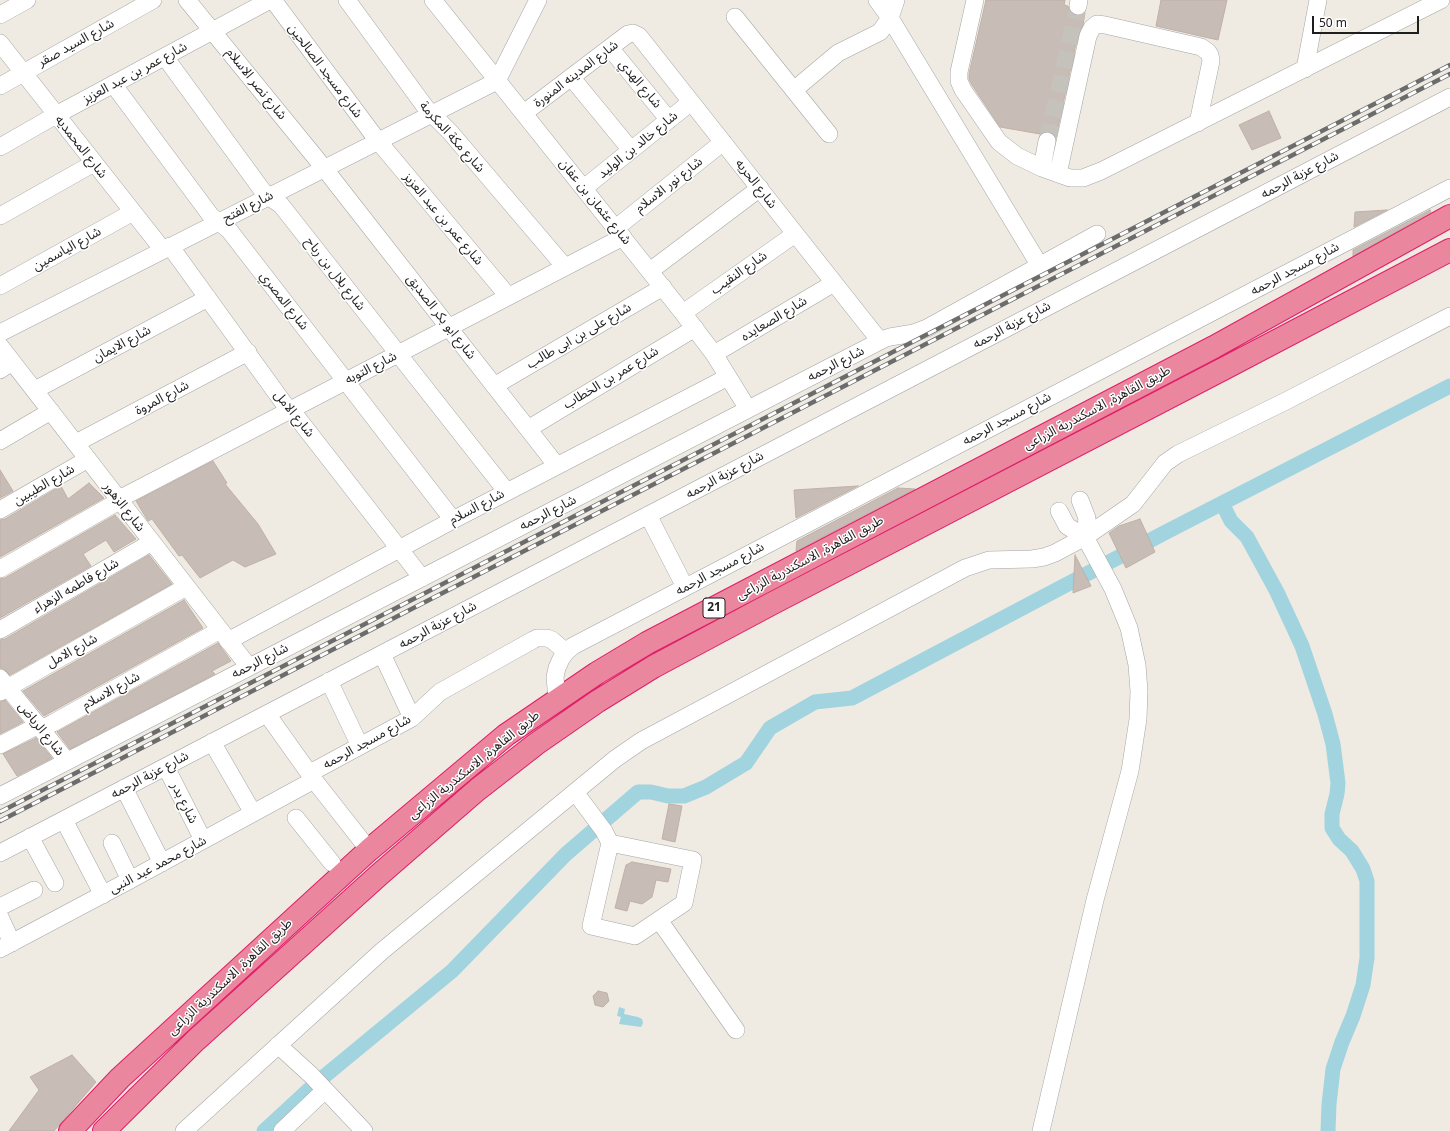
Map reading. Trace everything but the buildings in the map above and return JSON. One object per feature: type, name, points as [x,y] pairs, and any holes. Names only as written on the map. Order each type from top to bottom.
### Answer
[{"type":"highway","name":"طريق القاهرة, الاسكندرية الزراعى","points":[[70,1131],[120,1078],[369,850],[506,735],[557,699],[647,643],[1214,347],[1450,216]]},
{"type":"highway","name":"طريق القاهرة, الاسكندرية الزراعى","points":[[104,1131],[196,1040],[380,874],[477,790],[536,744],[598,701],[653,667],[773,603],[1450,250]]},
{"type":"street","points":[[0,15],[27,0]]},
{"type":"street","name":"شارع السيد صقر","points":[[0,86],[153,0]]},
{"type":"street","name":"شارع نصر الاسلام","points":[[187,0],[324,168]]},
{"type":"street","name":"شارع عمر بن عبد العزيز","points":[[0,147],[113,84],[272,0]]},
{"type":"street","name":"شارع مسجد الصالحين","points":[[272,0],[378,141]]},
{"type":"street","name":"شارع مكة المكرمة","points":[[347,0],[431,114],[450,132],[565,267]]},
{"type":"street","name":"شارع عثمان بن عفان","points":[[433,0],[695,328],[714,354],[748,409]]},
{"type":"street","points":[[497,81],[538,0]]},
{"type":"street","points":[[877,0],[890,18],[1040,266]]},
{"type":"street","points":[[794,90],[838,53],[880,32],[890,18],[896,0]]},
{"type":"street","points":[[975,0],[959,72],[959,81],[963,90],[999,142],[1017,156],[1042,168],[1070,178],[1092,176],[1441,0]]},
{"type":"street","points":[[1305,69],[1318,0]]},
{"type":"street","points":[[735,17],[829,134]]},
{"type":"street","points":[[1058,174],[1088,36],[1092,28],[1097,24],[1201,47],[1208,52],[1211,61],[1198,123]]},
{"type":"street","name":"شارع المدينه المنورة","points":[[524,113],[628,34]]},
{"type":"street","name":"شارع الحريه","points":[[628,34],[636,34],[641,38],[880,341]]},
{"type":"street","name":"شارع المحمديه","points":[[0,43],[133,212],[166,248]]},
{"type":"street","name":"شارع الهدي","points":[[610,48],[669,120]]},
{"type":"street","name":"شارع بلال بن رباح","points":[[164,57],[260,186],[268,196],[281,205],[507,492]]},
{"type":"street","points":[[571,77],[631,150]]},
{"type":"street","name":"شارع الفتح","points":[[0,333],[497,81]]},
{"type":"street","name":"شارع المصري","points":[[113,84],[211,216],[229,230],[453,520]]},
{"type":"street","name":"شارع عزبة الرحمه","points":[[0,853],[1450,97]]},
{"type":"street","name":"شارع خالد بن الوليد","points":[[584,188],[691,102]]},
{"type":"street","name":"شارع عمر بن عبد العزيز","points":[[378,141],[508,296]]},
{"type":"street","points":[[1042,168],[1047,141]]},
{"type":"street","name":"شارع نور الاسلام","points":[[619,232],[723,142]]},
{"type":"street","points":[[0,216],[94,163]]},
{"type":"street","name":"شارع ابو بكر الصديق","points":[[324,168],[557,466]]},
{"type":"street","points":[[650,271],[760,188]]},
{"type":"street","name":"شارع مسجد الرحمه","points":[[312,776],[360,746],[412,718],[440,692],[533,640],[537,638],[547,638],[552,640],[566,652],[573,646],[685,587],[1450,188]]},
{"type":"street","name":"شارع الياسمين","points":[[0,286],[133,212]]},
{"type":"street","name":"شارع التوبه","points":[[0,569],[119,500],[290,409],[565,267],[619,232]]},
{"type":"street","name":"شارع النقيب","points":[[683,313],[795,234]]},
{"type":"street","name":"شارع الرحمه","points":[[0,796],[880,341],[890,337],[922,331],[1097,234]]},
{"type":"street","name":"شارع الامل","points":[[166,248],[208,298],[290,409],[422,578]]},
{"type":"street","name":"شارع الصعايده","points":[[714,354],[834,283]]},
{"type":"street","name":"شارع على بن ابى طالب","points":[[494,386],[663,287]]},
{"type":"street","name":"شارع الايمان","points":[[35,390],[208,298]]},
{"type":"street","points":[[184,1131],[382,951],[579,797],[615,759],[641,741],[965,568],[989,560],[1032,559],[1044,557],[1086,538],[1134,504],[1165,463],[1178,454],[1286,401],[1450,316]]},
{"type":"street","name":"شارع عمر بن الخطاب","points":[[528,429],[695,328]]},
{"type":"street","name":"شارع الزهور","points":[[0,346],[6,366],[35,390],[248,667]]},
{"type":"street","name":"شارع المروة","points":[[76,443],[248,352]]},
{"type":"street","name":"شارع السلام","points":[[224,636],[400,549],[728,376]]},
{"type":"street","points":[[0,440],[51,411]]},
{"type":"street","name":"شارع الطيبين","points":[[0,510],[88,459]]},
{"type":"street","points":[[1080,500],[1088,518],[1086,538]]},
{"type":"street","points":[[1041,1131],[1095,900],[1130,771],[1138,719],[1139,691],[1137,665],[1129,628],[1113,589],[1086,538],[1067,526],[1059,511]]},
{"type":"street","points":[[648,515],[685,587]]},
{"type":"street","name":"شارع فاطمه الزهراء","points":[[0,630],[152,542]]},
{"type":"street","name":"شارع الامل","points":[[3,686],[186,587]]},
{"type":"street","name":"شارع الاسلام","points":[[0,745],[30,729],[53,723],[224,636]]},
{"type":"street","points":[[557,699],[555,677],[561,659],[566,652]]},
{"type":"street","points":[[382,654],[412,718]]},
{"type":"street","points":[[329,681],[360,746]]},
{"type":"street","name":"شارع الرياض","points":[[3,686],[39,726],[67,761]]},
{"type":"street","points":[[268,714],[312,776],[369,850]]},
{"type":"street","points":[[212,742],[253,813]]},
{"type":"street","name":"شارع بدر","points":[[166,766],[203,840]]},
{"type":"street","name":"شارع محمد عبد النبى","points":[[6,946],[253,813],[312,776]]},
{"type":"street","points":[[124,788],[162,863]]},
{"type":"street","points":[[579,797],[607,837],[693,860],[684,903],[635,936],[590,926],[607,837]]},
{"type":"street","points":[[296,818],[332,863]]},
{"type":"street","points":[[64,820],[103,895]]},
{"type":"street","points":[[30,837],[56,883]]},
{"type":"street","points":[[112,843],[130,880]]},
{"type":"street","points":[[0,907],[34,890]]},
{"type":"street","points":[[0,917],[6,946]]},
{"type":"street","points":[[659,920],[736,1030]]},
{"type":"street","points":[[278,1045],[311,1075],[364,1131]]},
{"type":"street","points":[[282,1131],[325,1090]]},
{"type":"water","points":[[619,1007],[625,1009],[624,1014],[642,1019],[643,1023],[641,1027],[619,1024],[621,1017],[617,1016]]},
{"type":"waterway","points":[[264,1131],[315,1084],[452,971],[566,854],[638,792],[651,792],[668,796],[684,796],[706,787],[746,763],[770,728],[815,702],[852,698],[1168,531],[1450,386]]},
{"type":"waterway","points":[[1222,503],[1231,521],[1247,537],[1277,592],[1302,646],[1325,714],[1333,744],[1338,783],[1332,814],[1332,828],[1339,839],[1352,851],[1363,869],[1367,881],[1367,958],[1363,985],[1333,1069],[1328,1131]]},
{"type":"tunnel","points":[[1047,141],[1078,6]]},
{"type":"railway","points":[[0,812],[1450,65]]},
{"type":"railway","points":[[0,821],[1450,74]]}]
